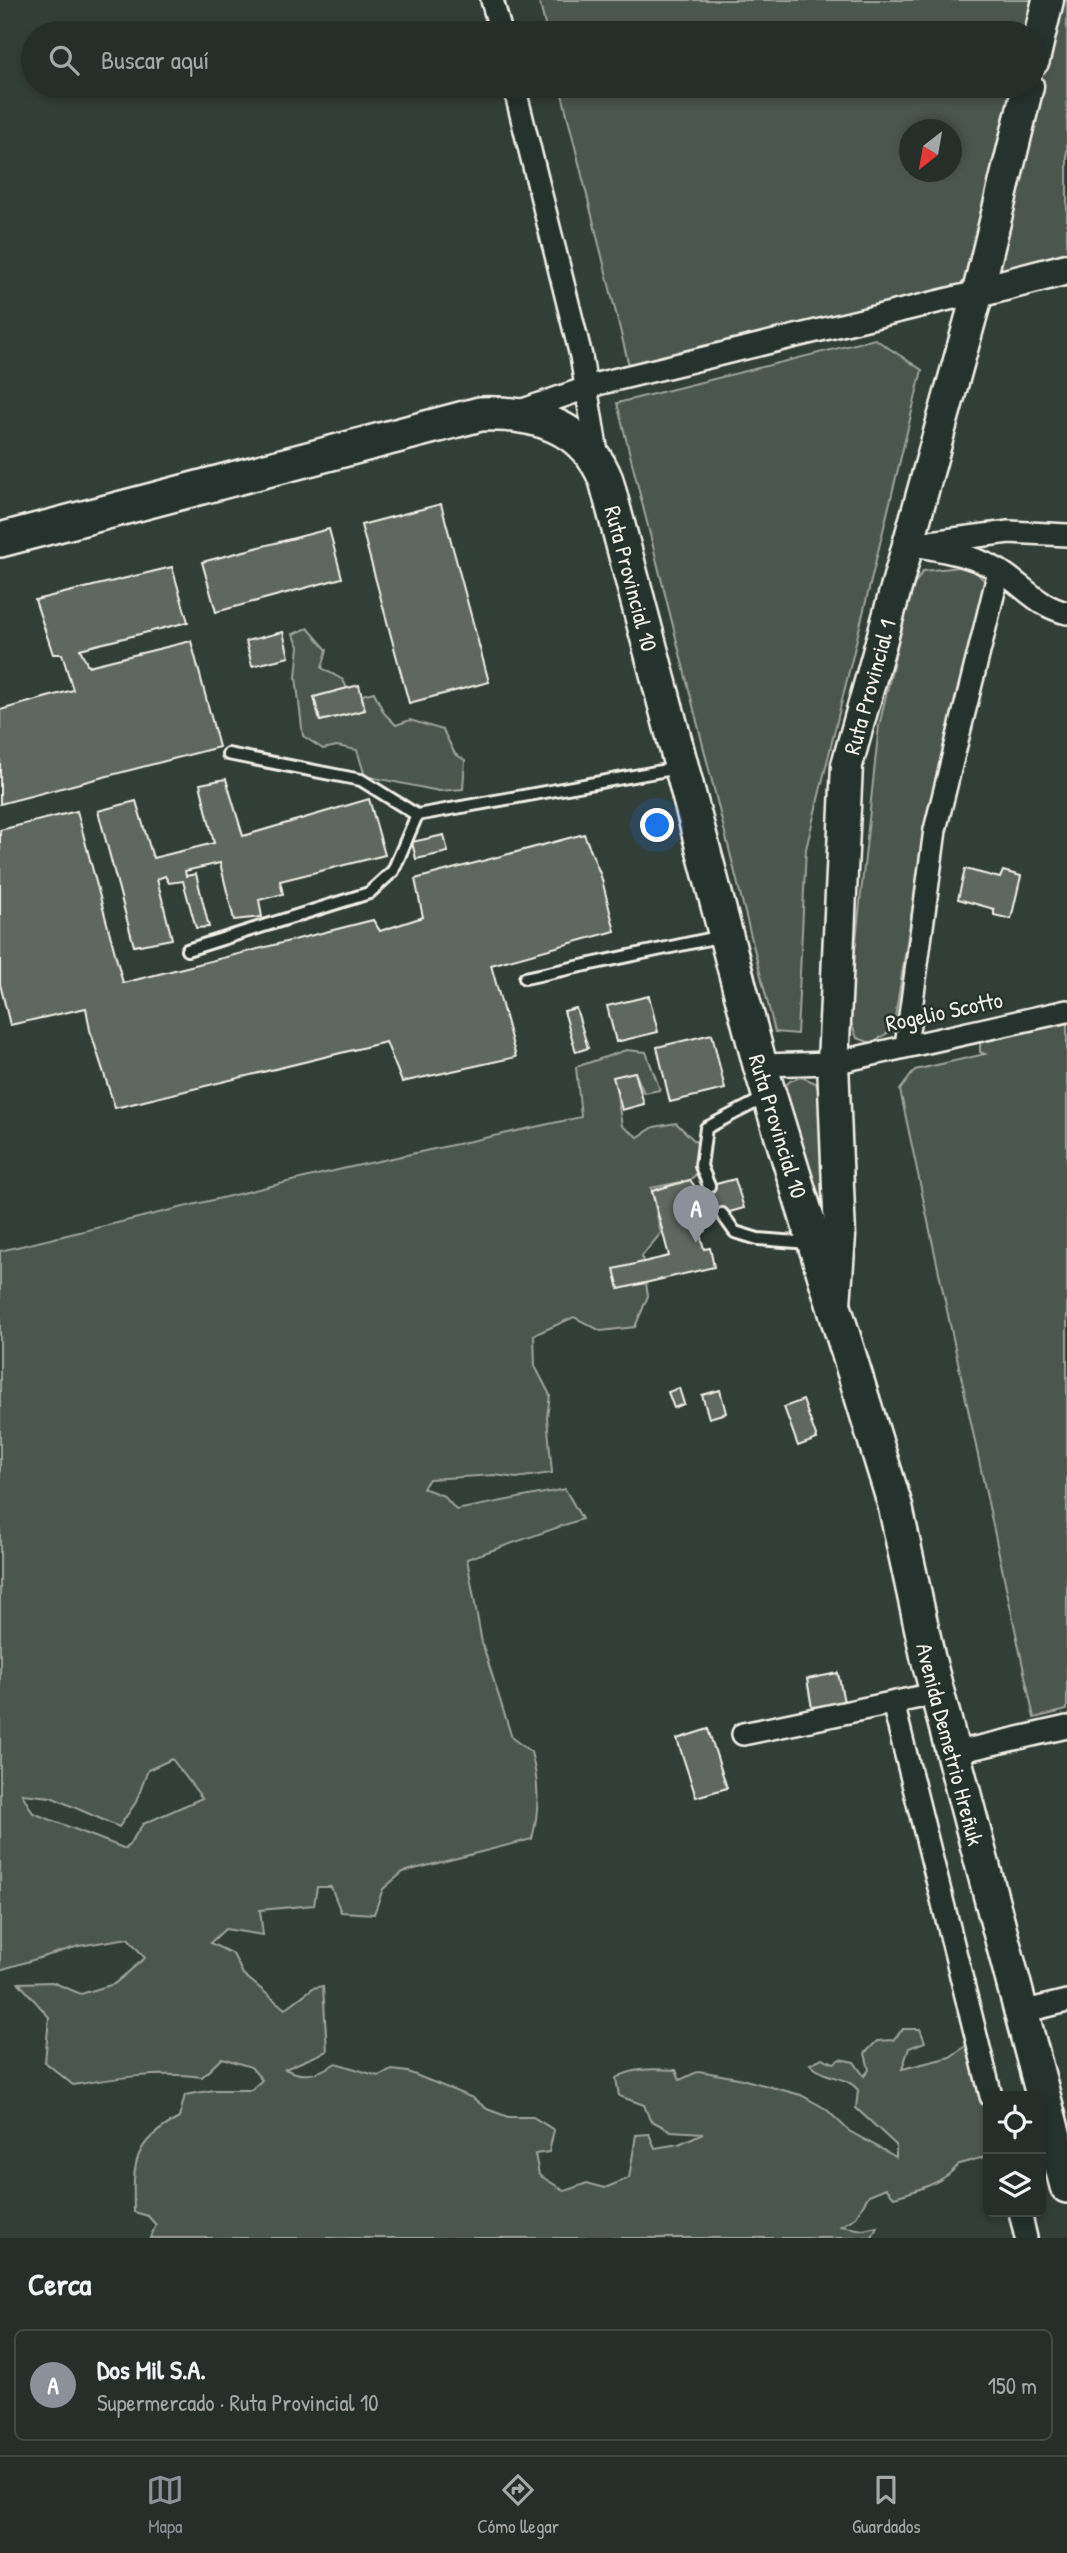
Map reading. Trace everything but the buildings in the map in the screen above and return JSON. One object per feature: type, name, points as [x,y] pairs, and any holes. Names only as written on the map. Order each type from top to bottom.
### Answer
[{"type":"main road","points":[[1043,21],[1048,0]]},
{"type":"main road","name":"Ruta Provincial 1","points":[[835,1304],[841,1236],[833,1063],[847,765],[978,292],[1025,98]]},
{"type":"main road","points":[[978,292],[1067,269]]},
{"type":"main road","name":"Ruta Provincial 10","points":[[0,540],[480,414],[516,413],[548,421],[575,438],[598,461],[606,480],[764,1081],[835,1304]]},
{"type":"main road","name":"Avenida Demetrio Hreñuk","points":[[835,1304],[895,1505],[953,1753],[1067,2186]]},
{"type":"street","points":[[492,0],[497,21]]},
{"type":"street","points":[[517,98],[581,356],[584,389],[598,461]]},
{"type":"street","points":[[516,413],[584,389],[978,292]]},
{"type":"street","points":[[909,544],[1009,533],[1067,535]]},
{"type":"street","points":[[909,544],[965,555],[999,570],[1046,608],[1067,613]]},
{"type":"street","points":[[906,1046],[935,830],[999,570]]},
{"type":"street","name":"Rogelio Scotto","points":[[764,1081],[906,1046],[1067,1011]]},
{"type":"street","points":[[743,1734],[939,1693]]},
{"type":"street","points":[[893,1703],[990,2091]]},
{"type":"street","points":[[953,1753],[1067,1727]]},
{"type":"street","points":[[1022,2012],[1067,2001]]},
{"type":"street","points":[[1021,2217],[1026,2238]]},
{"type":"lane","points":[[228,754],[361,780],[417,814],[681,767]]},
{"type":"lane","points":[[187,950],[369,893],[393,872],[417,814]]},
{"type":"lane","points":[[524,978],[726,936]]},
{"type":"lane","points":[[709,1186],[701,1166],[706,1128],[764,1081]]},
{"type":"lane","points":[[722,1214],[735,1232],[758,1239],[816,1244]]},
{"type":"shaded area","points":[[539,0],[1067,0],[1067,276],[632,378],[563,98],[1046,98],[1046,21],[544,21]]},
{"type":"shaded area","points":[[875,339],[922,370],[806,849],[797,1034],[775,1032],[617,403]]},
{"type":"shaded area","points":[[969,566],[985,581],[985,597],[927,817],[893,1030],[871,1043],[857,1038],[848,1015],[879,726],[910,591],[923,571]]},
{"type":"shaded area","points":[[308,628],[327,650],[322,668],[343,680],[347,688],[314,697],[320,721],[365,710],[362,695],[374,692],[384,713],[396,725],[410,720],[443,730],[455,754],[465,760],[463,789],[439,791],[365,776],[357,750],[337,746],[323,749],[303,736],[296,677],[299,646],[293,634]]},
{"type":"shaded area","points":[[1067,1016],[1067,1710],[1034,1718],[900,1090],[915,1070],[985,1054],[980,1052],[980,1041]]},
{"type":"shaded area","points":[[626,1050],[646,1052],[660,1090],[644,1093],[635,1072],[614,1077],[622,1126],[638,1137],[654,1127],[676,1123],[701,1147],[708,1163],[690,1180],[651,1188],[661,1233],[642,1256],[648,1296],[635,1327],[601,1331],[574,1317],[534,1335],[535,1366],[550,1395],[547,1417],[552,1473],[516,1478],[495,1475],[429,1479],[423,1488],[444,1496],[456,1510],[565,1489],[582,1519],[467,1559],[482,1643],[512,1738],[531,1752],[534,1763],[537,1806],[532,1839],[403,1872],[383,1889],[374,1914],[341,1912],[331,1887],[317,1887],[314,1905],[260,1910],[263,1935],[225,1929],[210,1943],[233,1954],[243,1974],[285,2009],[313,1988],[323,1986],[327,2051],[285,2069],[299,2074],[311,2074],[336,2063],[378,2076],[392,2070],[408,2072],[473,2098],[487,2109],[508,2117],[533,2117],[554,2130],[549,2152],[535,2154],[539,2175],[565,2191],[587,2183],[605,2188],[629,2178],[636,2135],[649,2134],[655,2148],[679,2144],[703,2133],[671,2131],[650,2120],[644,2105],[619,2096],[616,2078],[645,2070],[676,2070],[680,2080],[699,2071],[738,2078],[801,2095],[826,2109],[849,2131],[896,2157],[896,2145],[856,2108],[858,2090],[810,2064],[822,2058],[834,2063],[840,2059],[854,2062],[864,2076],[869,2070],[865,2053],[877,2041],[893,2040],[903,2029],[920,2029],[925,2042],[909,2048],[902,2069],[950,2057],[971,2042],[986,2091],[983,2091],[983,2157],[959,2164],[939,2181],[912,2192],[894,2197],[886,2188],[869,2195],[855,2218],[841,2226],[863,2230],[877,2227],[872,2238],[150,2238],[156,2225],[148,2216],[134,2212],[135,2167],[144,2146],[152,2136],[179,2118],[185,2095],[214,2090],[251,2090],[262,2080],[251,2067],[222,2058],[202,2077],[154,2075],[73,2085],[45,2062],[49,2017],[19,1983],[52,1982],[81,1994],[114,1984],[145,1958],[128,1938],[79,1946],[0,1970],[0,1251],[342,1169],[581,1117],[576,1067]],"holes":[[[172,1759],[202,1798],[143,1824],[126,1849],[33,1813],[22,1794],[51,1797],[119,1827],[136,1802],[148,1770]]]},
{"type":"shaded area","points":[[801,1077],[816,1083],[820,1095],[833,1228],[819,1198],[784,1087],[790,1081]]},
{"type":"place","name":"Dos Mil S.A.","points":[[696,1243]]}]
